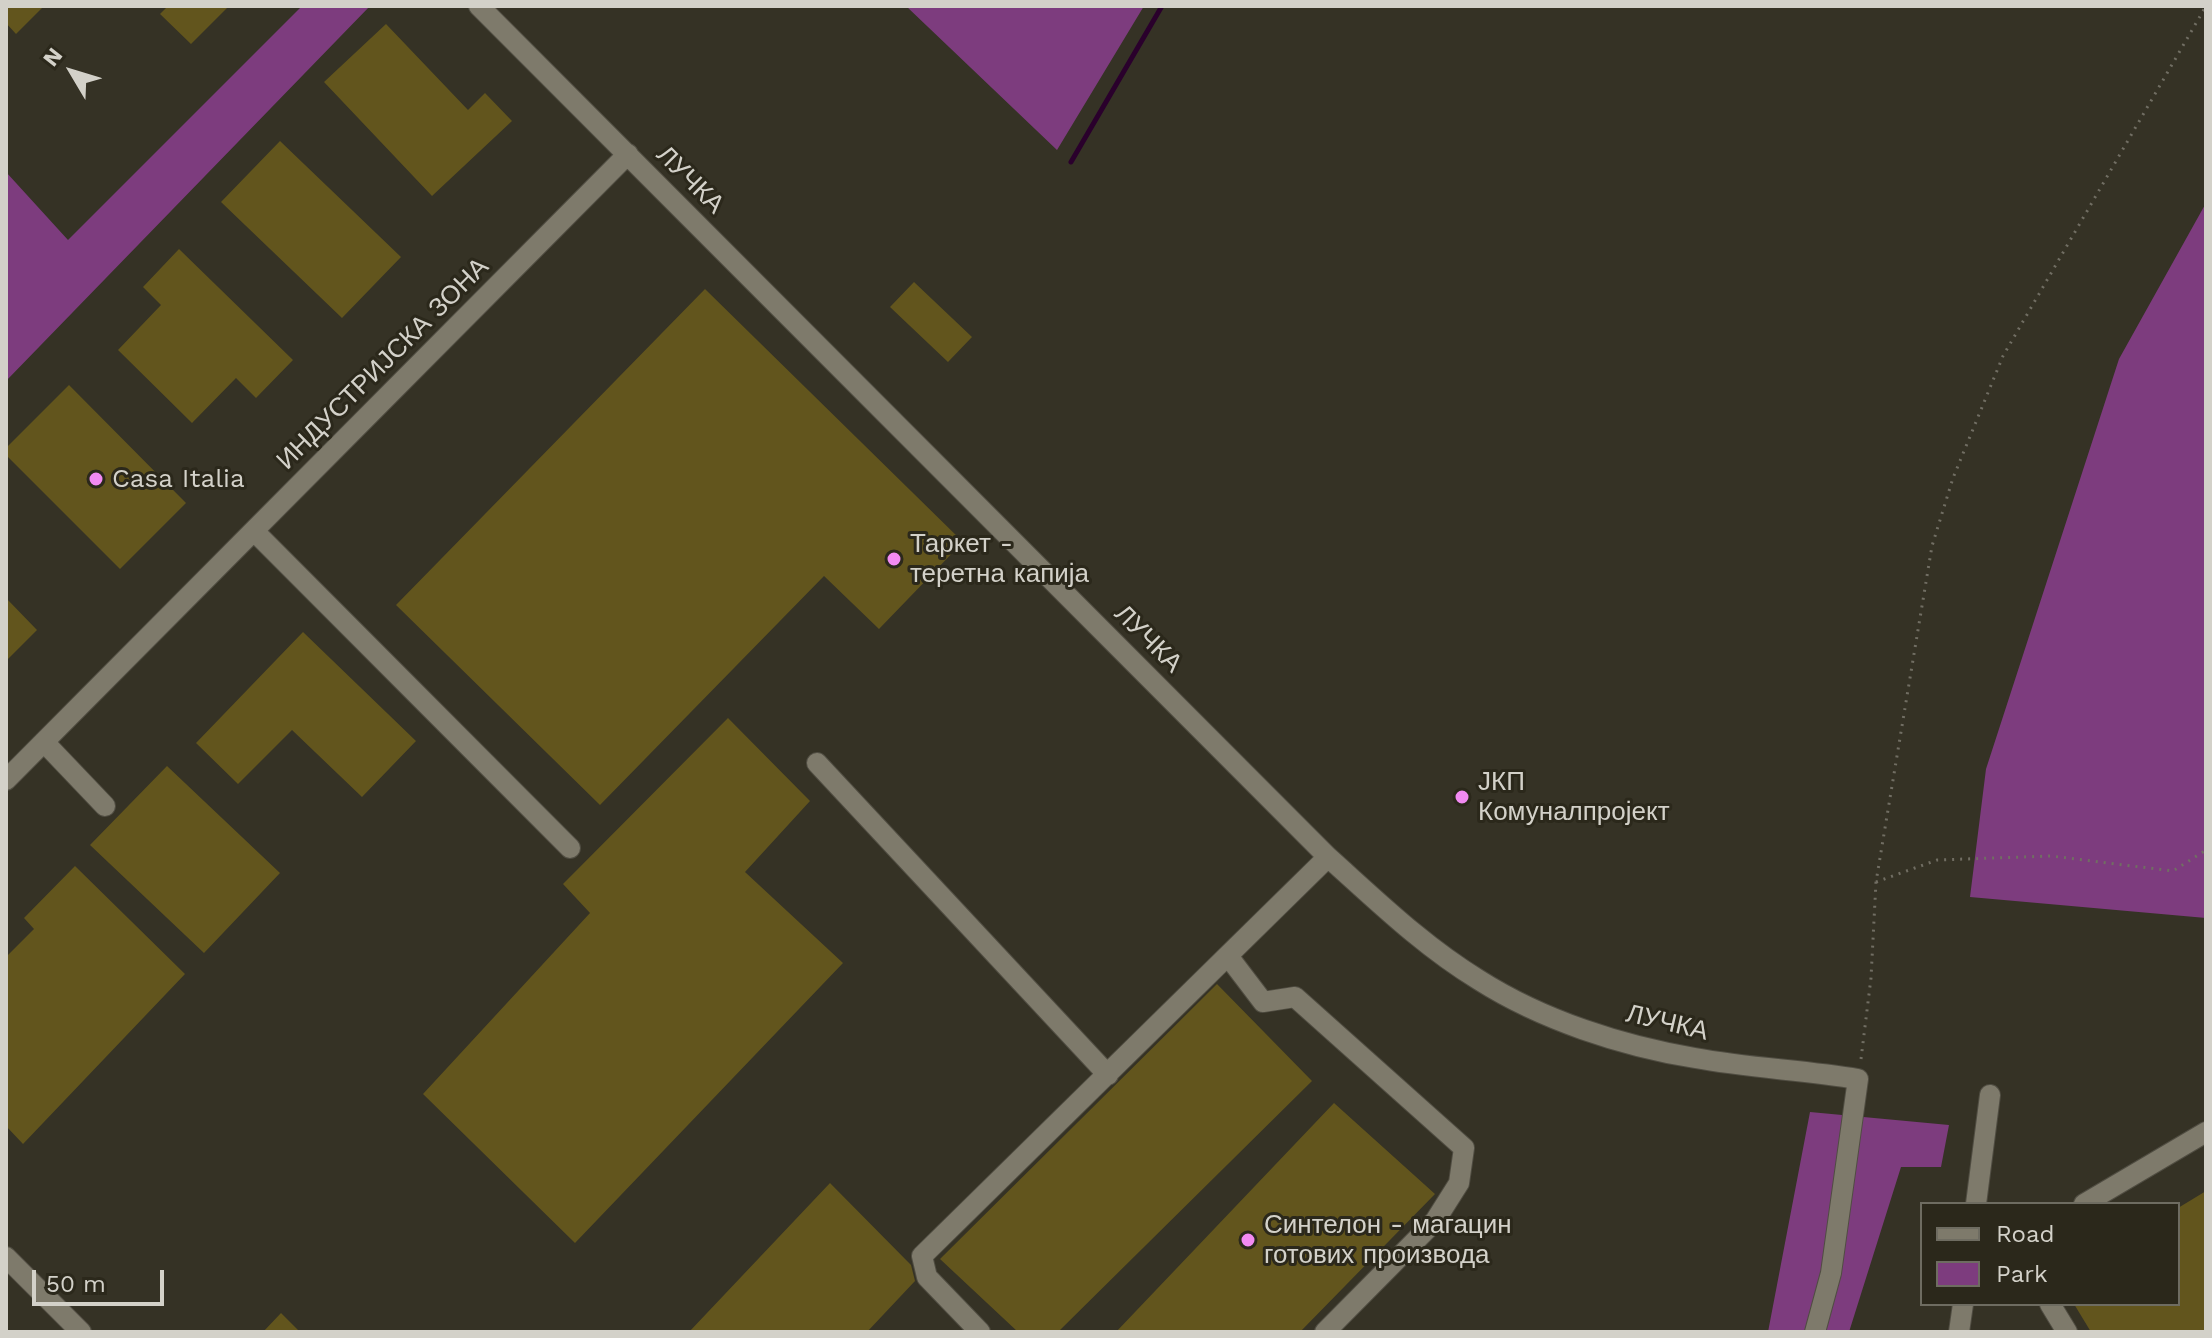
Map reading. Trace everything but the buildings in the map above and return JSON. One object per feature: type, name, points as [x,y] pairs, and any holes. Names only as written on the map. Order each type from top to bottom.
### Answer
[{"type":"street","name":"ЛУЧКА","points":[[479,6],[1328,857],[1386,909],[1456,964],[1479,980],[1543,1012],[1628,1044],[1694,1058],[1858,1079]]},
{"type":"street","name":"ИНДУСТРИЈСКА ЗОНА","points":[[6,780],[628,154]]},
{"type":"street","points":[[254,531],[570,848]]},
{"type":"street","points":[[44,742],[105,806]]},
{"type":"street","points":[[817,763],[1108,1075]]},
{"type":"street","points":[[980,1332],[927,1277],[922,1256],[1328,857]]},
{"type":"street","points":[[1228,956],[1263,1002],[1295,997],[1464,1148],[1459,1183],[1435,1221],[1325,1332]]},
{"type":"street","points":[[1815,1332],[1831,1273],[1858,1079]]},
{"type":"street","points":[[1976,1202],[1990,1095]]},
{"type":"street","points":[[2087,1202],[2206,1132]]},
{"type":"street","points":[[6,1257],[81,1332]]},
{"type":"street","points":[[1959,1332],[1963,1306]]},
{"type":"street","points":[[2051,1306],[2067,1332]]},
{"type":"path","points":[[1858,1079],[1871,978],[1876,882],[1932,546],[1953,478],[2003,356],[2206,6]]},
{"type":"path","points":[[1876,882],[1937,860],[1951,859],[2051,856],[2173,871],[2206,850]]},
{"type":"green space","points":[[302,6],[370,6],[6,381],[6,172],[68,240]]},
{"type":"green space","points":[[906,6],[1144,6],[1057,150]]},
{"type":"green space","points":[[2206,203],[2206,918],[1970,897],[1986,769],[2119,359]]},
{"type":"green space","points":[[1810,1112],[1949,1125],[1941,1167],[1901,1167],[1849,1332],[1768,1332]]},
{"type":"waterway","points":[[1071,162],[1162,6]]},
{"type":"place","name":"Casa Italia","points":[[96,479]]},
{"type":"place","name":"Таркет - теретна капија","points":[[894,559]]},
{"type":"place","name":"ЈКП Комуналпројект","points":[[1462,797]]},
{"type":"place","name":"Синтелон - магацин готових производа","points":[[1248,1240]]}]
